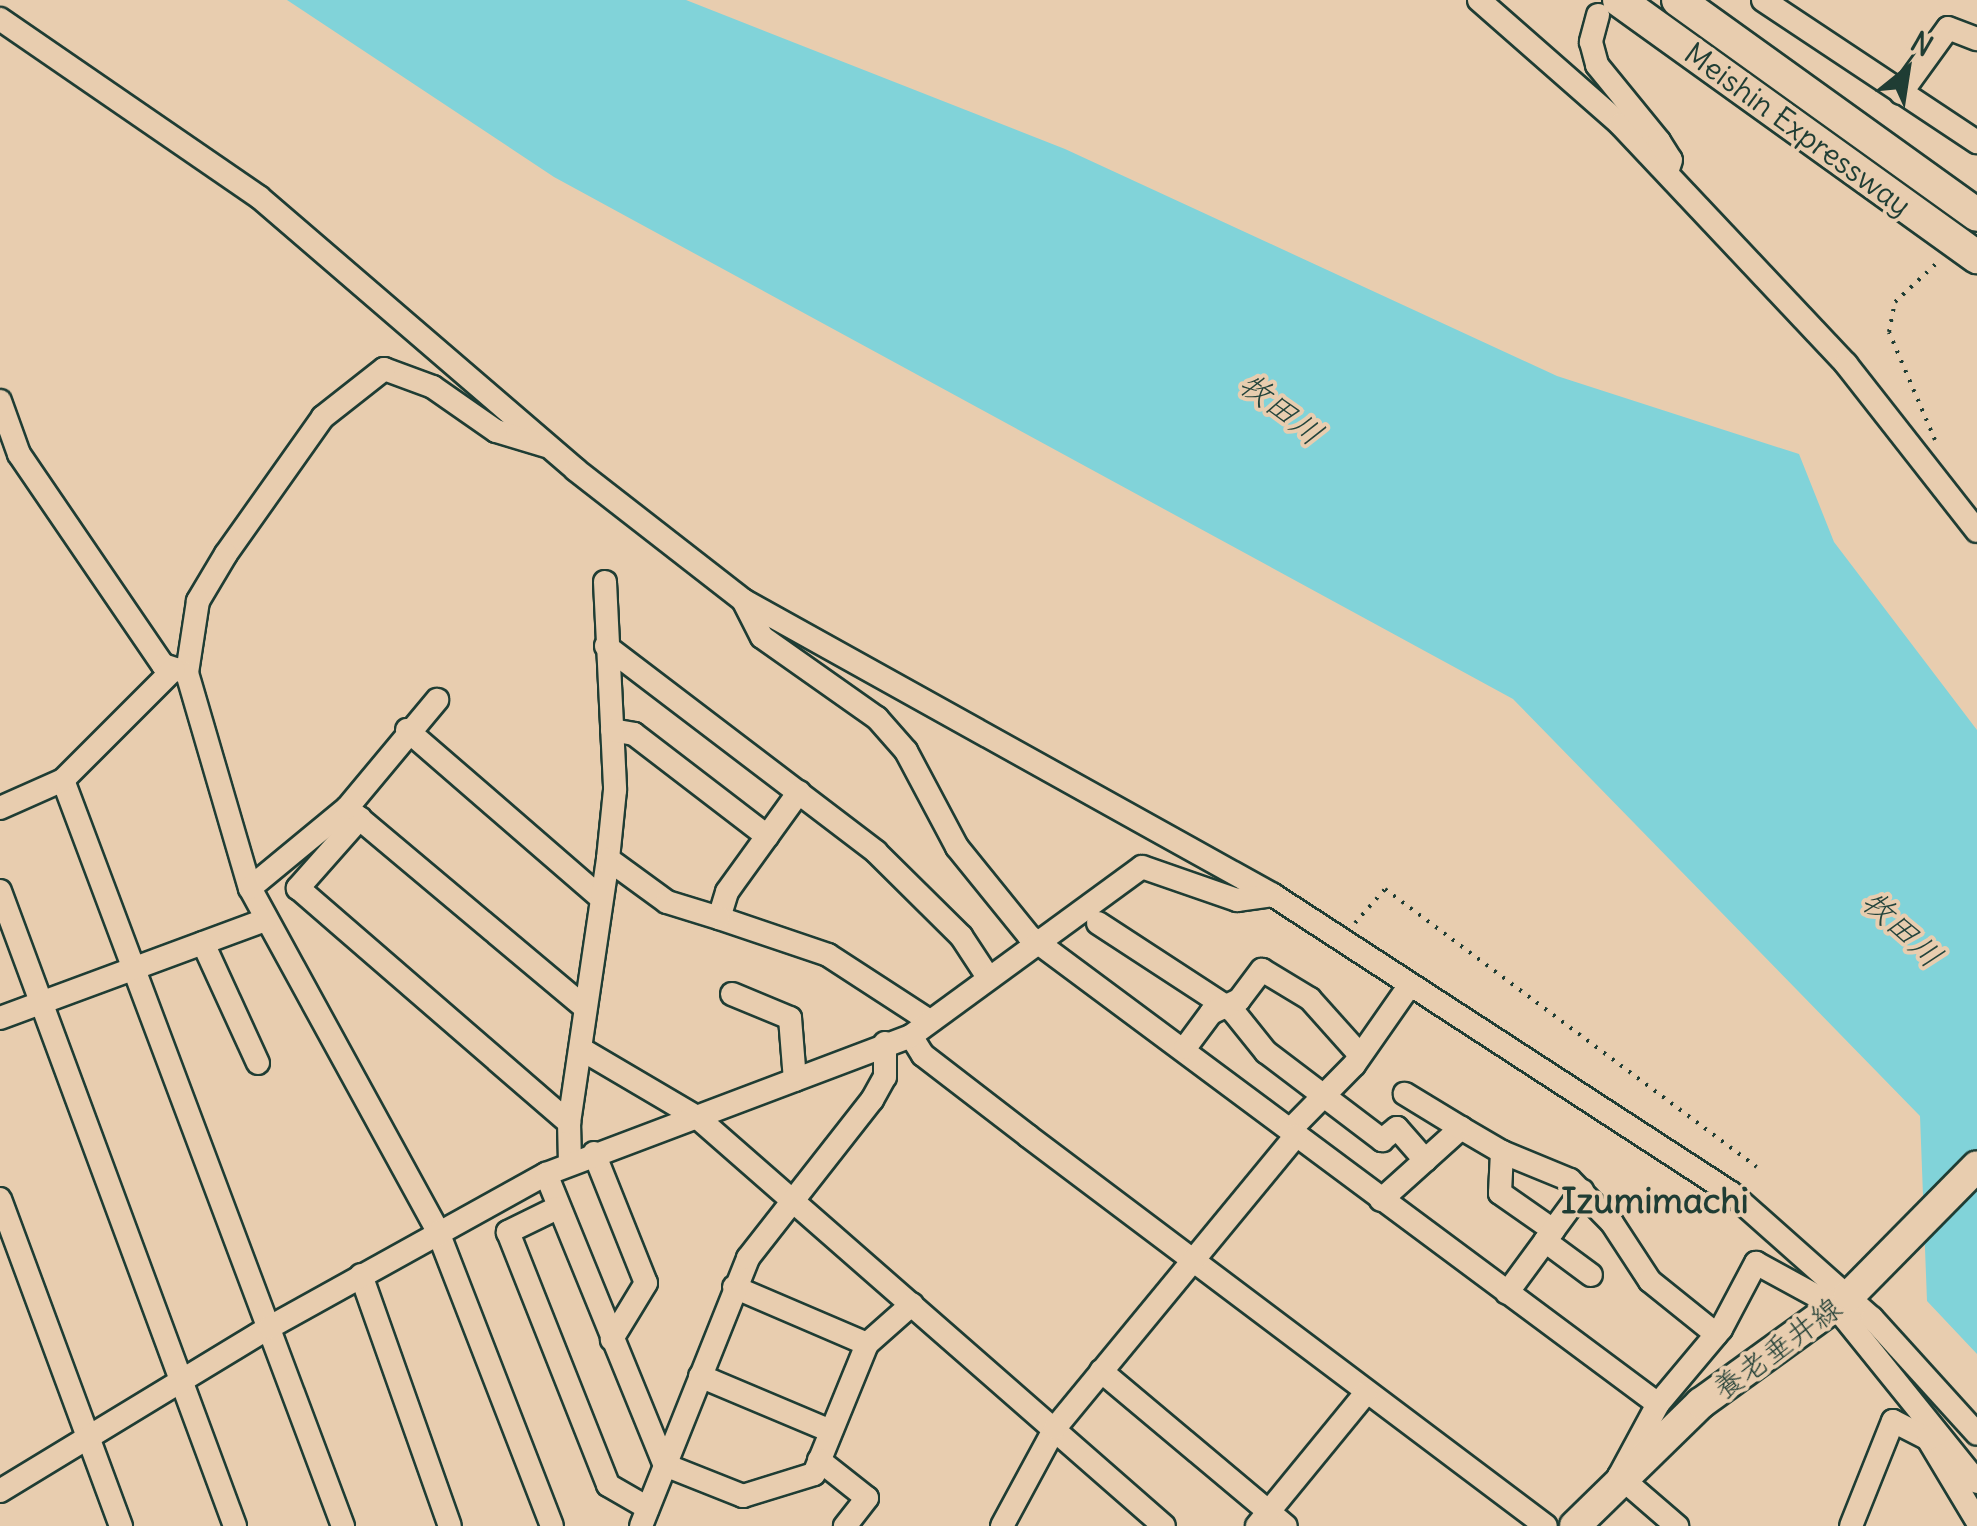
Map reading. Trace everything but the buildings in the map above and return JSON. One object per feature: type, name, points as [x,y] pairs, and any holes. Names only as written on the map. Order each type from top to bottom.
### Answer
[{"type":"highway","name":"Meishin Expressway","points":[[1678,0],[1977,216]]},
{"type":"highway","name":"Meishin Expressway","points":[[1609,8],[1977,257]]},
{"type":"main road","name":"養老垂井線","points":[[1574,1526],[1619,1476],[1701,1403],[1842,1301],[1977,1166]]},
{"type":"street","points":[[1480,0],[1666,174],[1846,364],[1977,531]]},
{"type":"street","points":[[1763,0],[1977,142]]},
{"type":"street","points":[[1609,8],[1590,42],[1597,65],[1659,140],[1671,160],[1666,174]]},
{"type":"street","points":[[0,19],[259,197],[552,448],[743,600],[1273,895],[1407,989],[1731,1192],[1977,1434]]},
{"type":"street","points":[[1901,93],[1948,28],[1977,39]]},
{"type":"street","points":[[552,448],[496,431],[432,387],[384,369],[323,417],[226,554],[198,601],[180,671],[250,888],[438,1232],[552,1526]]},
{"type":"street","points":[[0,401],[19,454],[163,665],[180,671]]},
{"type":"street","points":[[570,1163],[569,1123],[608,859],[612,730],[604,582]]},
{"type":"street","points":[[743,600],[762,637],[877,718],[906,751],[957,847],[1042,947],[1186,1048],[1381,1200],[1658,1404]]},
{"type":"street","points":[[606,646],[876,852],[961,936],[986,974]]},
{"type":"street","points":[[0,808],[63,780],[180,671]]},
{"type":"street","points":[[436,700],[408,730],[298,888],[569,1123]]},
{"type":"street","points":[[408,730],[601,898]]},
{"type":"street","points":[[612,730],[634,734],[767,836]]},
{"type":"street","points":[[63,780],[343,1526]]},
{"type":"street","points":[[719,918],[727,892],[799,792]]},
{"type":"street","points":[[250,888],[353,813]]},
{"type":"street","points":[[353,813],[585,1008]]},
{"type":"street","points":[[608,859],[668,902],[828,955],[918,1027],[923,1055],[1365,1394],[1546,1526]]},
{"type":"street","points":[[0,1492],[88,1434],[270,1327],[546,1174],[795,1080],[918,1027],[986,974],[1042,947],[1142,867],[1237,900],[1273,895]]},
{"type":"street","points":[[0,891],[235,1526]]},
{"type":"street","points":[[0,1018],[265,920]]},
{"type":"street","points":[[1098,923],[1224,1006],[1322,1096],[1382,1140],[1396,1128],[1426,1160]]},
{"type":"street","points":[[203,943],[258,1063]]},
{"type":"street","points":[[1186,1048],[1224,1006],[1240,1000],[1262,970],[1310,998],[1360,1055]]},
{"type":"street","points":[[1002,1526],[1055,1428],[1322,1096],[1360,1055],[1407,989]]},
{"type":"street","points":[[732,994],[790,1018],[795,1080]]},
{"type":"street","points":[[557,1208],[508,1232],[608,1486],[644,1517],[734,1287],[872,1100],[885,1077],[885,1043]]},
{"type":"street","points":[[581,1049],[698,1118],[1164,1526]]},
{"type":"street","points":[[1405,1094],[1502,1152],[1582,1192],[1650,1280],[1716,1334]]},
{"type":"street","points":[[1381,1200],[1461,1128]]},
{"type":"street","points":[[1502,1152],[1500,1193],[1590,1275]]},
{"type":"street","points":[[594,1153],[646,1284],[612,1339]]},
{"type":"street","points":[[546,1174],[665,1464],[743,1496],[814,1474],[867,1344],[912,1304]]},
{"type":"street","points":[[1507,1293],[1582,1192]]},
{"type":"street","points":[[0,1200],[120,1526]]},
{"type":"street","points":[[1677,1526],[1619,1476],[1658,1404],[1716,1334],[1756,1264],[1842,1301],[1933,1437],[1977,1521]]},
{"type":"street","points":[[361,1275],[450,1526]]},
{"type":"street","points":[[734,1287],[867,1344]]},
{"type":"street","points":[[1101,1372],[1271,1521],[1365,1394]]},
{"type":"street","points":[[700,1376],[831,1431]]},
{"type":"street","points":[[1851,1526],[1893,1421],[1933,1437],[1977,1482]]},
{"type":"street","points":[[819,1460],[867,1498],[845,1526]]},
{"type":"path","points":[[1931,473],[1939,456],[1934,439],[1889,332],[1895,302],[1940,260]]},
{"type":"path","points":[[1338,940],[1385,888],[1757,1167]]},
{"type":"water","name":"牧田川","points":[[287,0],[686,0],[1065,149],[1557,376],[1799,454],[1834,542],[1977,730],[1977,1354],[1927,1301],[1920,1116],[1513,699],[554,177]]},
{"type":"district","name":"Izumimachi","points":[[1655,1200]]}]
